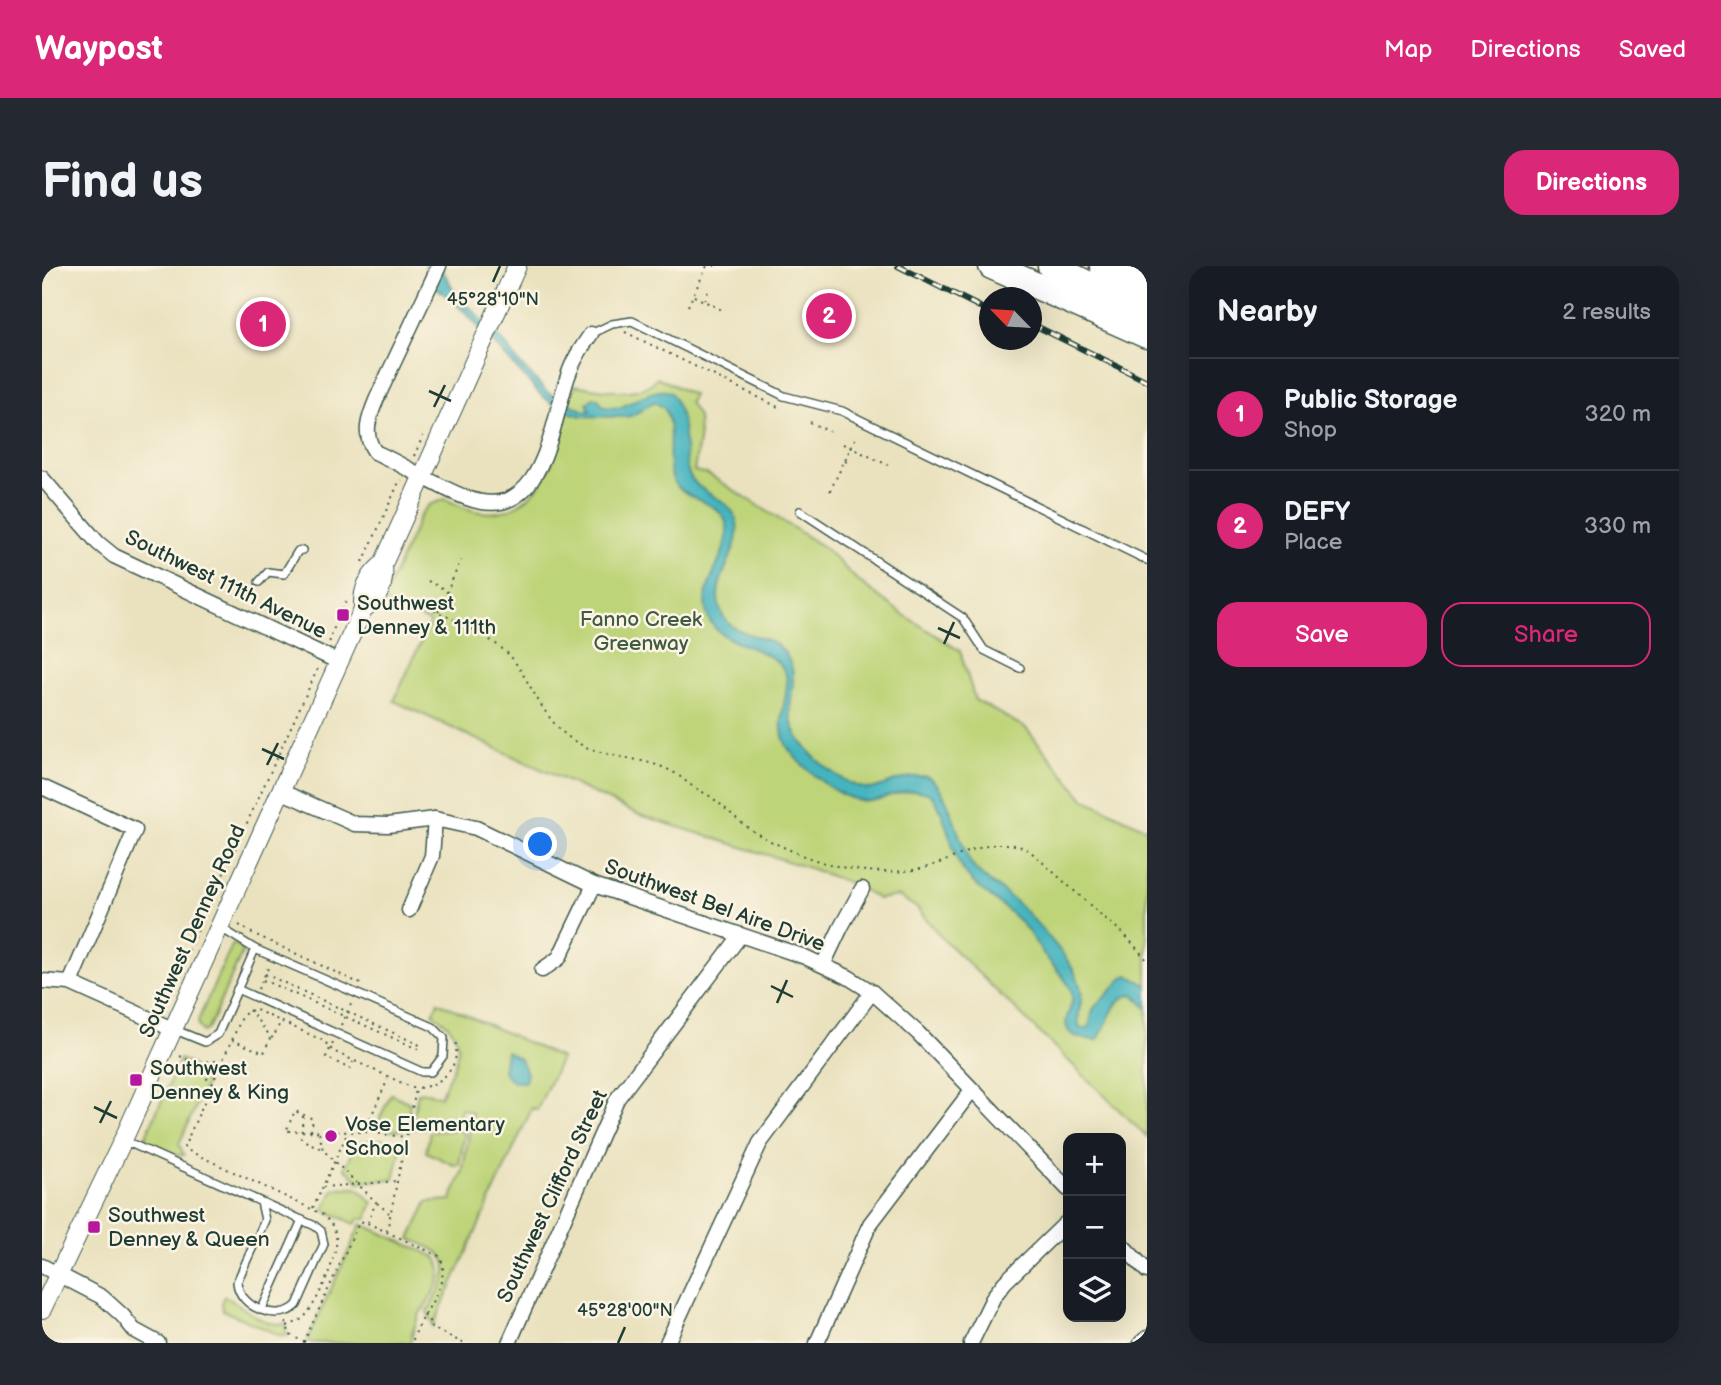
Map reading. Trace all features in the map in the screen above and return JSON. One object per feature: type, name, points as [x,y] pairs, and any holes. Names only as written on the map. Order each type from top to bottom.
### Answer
[{"type":"highway","points":[[992,266],[1147,335]]},
{"type":"highway","points":[[1051,266],[1147,314]]},
{"type":"highway","points":[[1103,266],[1147,288]]},
{"type":"highway","points":[[1135,266],[1147,273]]},
{"type":"street","points":[[439,266],[369,415],[367,430],[369,443],[375,452],[474,500],[494,503],[508,500],[521,493],[540,468],[568,376],[578,353],[592,334]]},
{"type":"street","name":"Southwest Denney Road","points":[[42,1309],[50,1270],[123,1140],[280,791],[331,658],[363,609],[376,601],[385,580],[383,564],[517,266]]},
{"type":"street","name":"Southwest 111th Avenue","points":[[42,478],[98,542],[114,555],[331,658]]},
{"type":"street","points":[[42,787],[135,830],[70,983]]},
{"type":"street","name":"Southwest Bel Aire Drive","points":[[280,791],[355,824],[388,825],[435,819],[476,828],[594,885],[823,965],[848,977],[872,992],[918,1034],[1063,1184]]},
{"type":"street","points":[[409,910],[432,856],[435,819]]},
{"type":"street","points":[[542,970],[559,958],[594,885]]},
{"type":"street","points":[[823,965],[862,889]]},
{"type":"street","name":"Southwest Clifford Street","points":[[509,1343],[617,1099],[740,936]]},
{"type":"street","points":[[42,981],[70,983],[172,1029]]},
{"type":"street","points":[[667,1343],[760,1143],[872,992]]},
{"type":"street","points":[[817,1343],[870,1224],[972,1090]]},
{"type":"street","points":[[971,1343],[994,1296],[1005,1282],[1063,1227]]},
{"type":"street","points":[[1126,1249],[1147,1271]]},
{"type":"street","points":[[50,1270],[102,1297],[123,1316],[134,1331],[158,1343]]},
{"type":"street","points":[[123,1343],[134,1331]]},
{"type":"street","points":[[1142,1343],[1147,1338]]},
{"type":"lane","points":[[592,334],[612,324],[632,321],[785,396],[842,411],[1147,560]]},
{"type":"lane","points":[[800,511],[963,618],[984,650],[1020,668]]},
{"type":"lane","points":[[259,582],[268,572],[284,574],[298,551],[302,550]]},
{"type":"lane","points":[[219,926],[255,949],[433,1027],[444,1038],[443,1056],[431,1072],[422,1072],[237,989]]},
{"type":"lane","points":[[172,1029],[205,1042],[213,1039],[218,1034],[255,949]]},
{"type":"lane","points":[[123,1140],[302,1220],[321,1231],[324,1244],[297,1305],[284,1314],[274,1314],[241,1297],[237,1282],[265,1220],[261,1202]]},
{"type":"lane","points":[[262,1309],[302,1220]]},
{"type":"path","points":[[688,306],[707,266]]},
{"type":"path","points":[[704,301],[708,292]]},
{"type":"path","points":[[693,296],[724,311]]},
{"type":"path","points":[[621,331],[778,407]]},
{"type":"path","points":[[810,422],[830,432]]},
{"type":"path","points":[[830,491],[855,439]]},
{"type":"path","points":[[843,444],[888,465]]},
{"type":"path","points":[[845,461],[851,464]]},
{"type":"path","points":[[359,569],[399,482],[402,481]]},
{"type":"path","points":[[438,612],[461,560]]},
{"type":"path","points":[[428,581],[447,590]]},
{"type":"path","points":[[163,1006],[331,658],[348,597]]},
{"type":"path","points":[[394,598],[411,600],[438,612],[487,637],[505,651],[552,719],[568,737],[582,745],[674,772],[710,796],[745,825],[789,849],[823,863],[872,873],[920,869],[974,850],[1003,844],[1018,845],[1030,851],[1124,934],[1147,960]]},
{"type":"path","points":[[239,925],[372,989]]},
{"type":"path","points":[[273,957],[249,1010],[243,1015],[231,1039],[184,1147],[313,1209],[332,1225],[337,1248],[308,1313],[296,1323],[287,1326]]},
{"type":"path","points":[[265,974],[422,1045]]},
{"type":"path","points":[[263,980],[420,1050]]},
{"type":"path","points":[[304,998],[306,993]]},
{"type":"path","points":[[249,1010],[254,1009],[324,1041],[333,1051],[416,1088],[433,1085],[449,1073],[456,1057],[453,1035]]},
{"type":"path","points":[[249,1010],[271,1037]]},
{"type":"path","points":[[231,1039],[264,1053],[281,1022]]},
{"type":"path","points":[[386,1035],[389,1030]]},
{"type":"path","points":[[180,1056],[192,1062],[211,1083]]},
{"type":"path","points":[[192,1062],[221,1061]]},
{"type":"path","points":[[364,1132],[389,1078]]},
{"type":"path","points":[[387,1232],[416,1088]]},
{"type":"path","points":[[311,1131],[313,1119],[295,1111],[286,1131],[364,1132],[406,1138]]},
{"type":"path","points":[[303,1114],[300,1139],[323,1150],[390,1215]]},
{"type":"path","points":[[319,1131],[323,1150]]},
{"type":"path","points":[[313,1209],[348,1132]]},
{"type":"path","points":[[322,1188],[397,1181]]},
{"type":"path","points":[[368,1223],[376,1202]]},
{"type":"path","points":[[284,1314],[290,1335],[305,1343],[357,1227],[362,1222],[368,1223],[439,1256],[441,1260],[443,1272],[439,1289],[423,1314],[412,1343]]},
{"type":"path","points":[[423,1314],[427,1316],[430,1327],[463,1343]]},
{"type":"green space","name":"Fanno Creek Greenway","points":[[657,377],[693,395],[689,402],[698,417],[699,441],[694,471],[708,474],[825,548],[857,580],[901,613],[960,651],[975,700],[1026,728],[1084,799],[1147,829],[1147,1137],[942,938],[917,908],[898,896],[878,899],[855,885],[809,868],[640,815],[394,701],[430,622],[382,601],[421,514],[429,505],[445,499],[467,509],[486,513],[505,511],[518,505],[532,494],[550,467],[575,385],[631,391],[642,389]]},
{"type":"green space","points":[[233,943],[242,949],[242,953],[208,1029],[203,1032],[198,1026],[199,1018]]},
{"type":"green space","points":[[438,1002],[561,1058],[537,1110],[532,1108],[433,1326],[427,1311],[443,1283],[446,1268],[444,1260],[434,1249],[410,1239],[427,1202],[451,1200],[462,1174],[473,1113],[461,1108],[458,1125],[411,1129],[418,1093],[428,1092],[440,1097],[458,1051],[453,1032],[433,1014]]},
{"type":"green space","points":[[180,1059],[190,1064],[206,1083],[179,1144],[184,1155],[173,1155],[144,1140]]},
{"type":"green space","points":[[391,1094],[410,1103],[405,1129],[388,1131],[378,1122]]},
{"type":"green space","points":[[458,1130],[465,1133],[459,1165],[426,1152],[430,1132]]},
{"type":"green space","points":[[382,1139],[402,1145],[394,1179],[359,1182],[345,1168],[357,1143]]},
{"type":"green space","points":[[357,1188],[373,1203],[366,1219],[358,1219],[355,1224],[324,1210],[334,1189]]},
{"type":"green space","points":[[361,1224],[436,1257],[440,1265],[439,1280],[419,1315],[410,1343],[311,1343],[308,1339]]},
{"type":"green space","points":[[224,1296],[260,1319],[285,1324],[287,1336],[222,1310]]},
{"type":"water","points":[[425,266],[440,266],[455,292],[547,392],[582,410],[590,411],[587,403],[593,398],[598,399],[604,407],[617,408],[651,393],[670,392],[682,419],[689,474],[700,487],[729,507],[737,522],[735,544],[719,587],[720,609],[732,626],[777,645],[784,652],[793,677],[791,719],[801,742],[834,774],[860,787],[871,789],[916,776],[928,777],[935,782],[947,803],[970,862],[982,876],[1023,909],[1071,966],[1081,991],[1079,1027],[1089,1027],[1093,1009],[1128,975],[1147,985],[1147,1009],[1134,994],[1126,996],[1115,1006],[1097,1040],[1073,1035],[1066,1025],[1072,1001],[1069,985],[1019,921],[980,889],[963,870],[933,797],[928,793],[915,791],[876,800],[854,799],[832,789],[795,757],[786,745],[782,733],[787,686],[782,667],[767,655],[726,637],[711,623],[706,611],[708,587],[723,551],[727,527],[725,519],[713,507],[676,485],[670,468],[669,426],[664,408],[654,402],[626,417],[581,416],[560,409],[541,395],[465,312],[435,286]]},
{"type":"water","points":[[506,1051],[519,1058],[527,1073],[525,1082],[513,1082],[503,1071]]},
{"type":"railway","points":[[898,266],[979,306]]},
{"type":"railway","points":[[1042,329],[1147,381]]},
{"type":"place","name":"DEFY","points":[[829,316]]},
{"type":"place","name":"Public Storage","points":[[263,324]]},
{"type":"place","name":"Southwest Denney & 111th","points":[[343,615]]},
{"type":"place","name":"Southwest Denney & King","points":[[136,1080]]},
{"type":"place","name":"Vose Elementary School","points":[[331,1136]]},
{"type":"place","name":"Southwest Denney & Queen","points":[[94,1227]]}]
